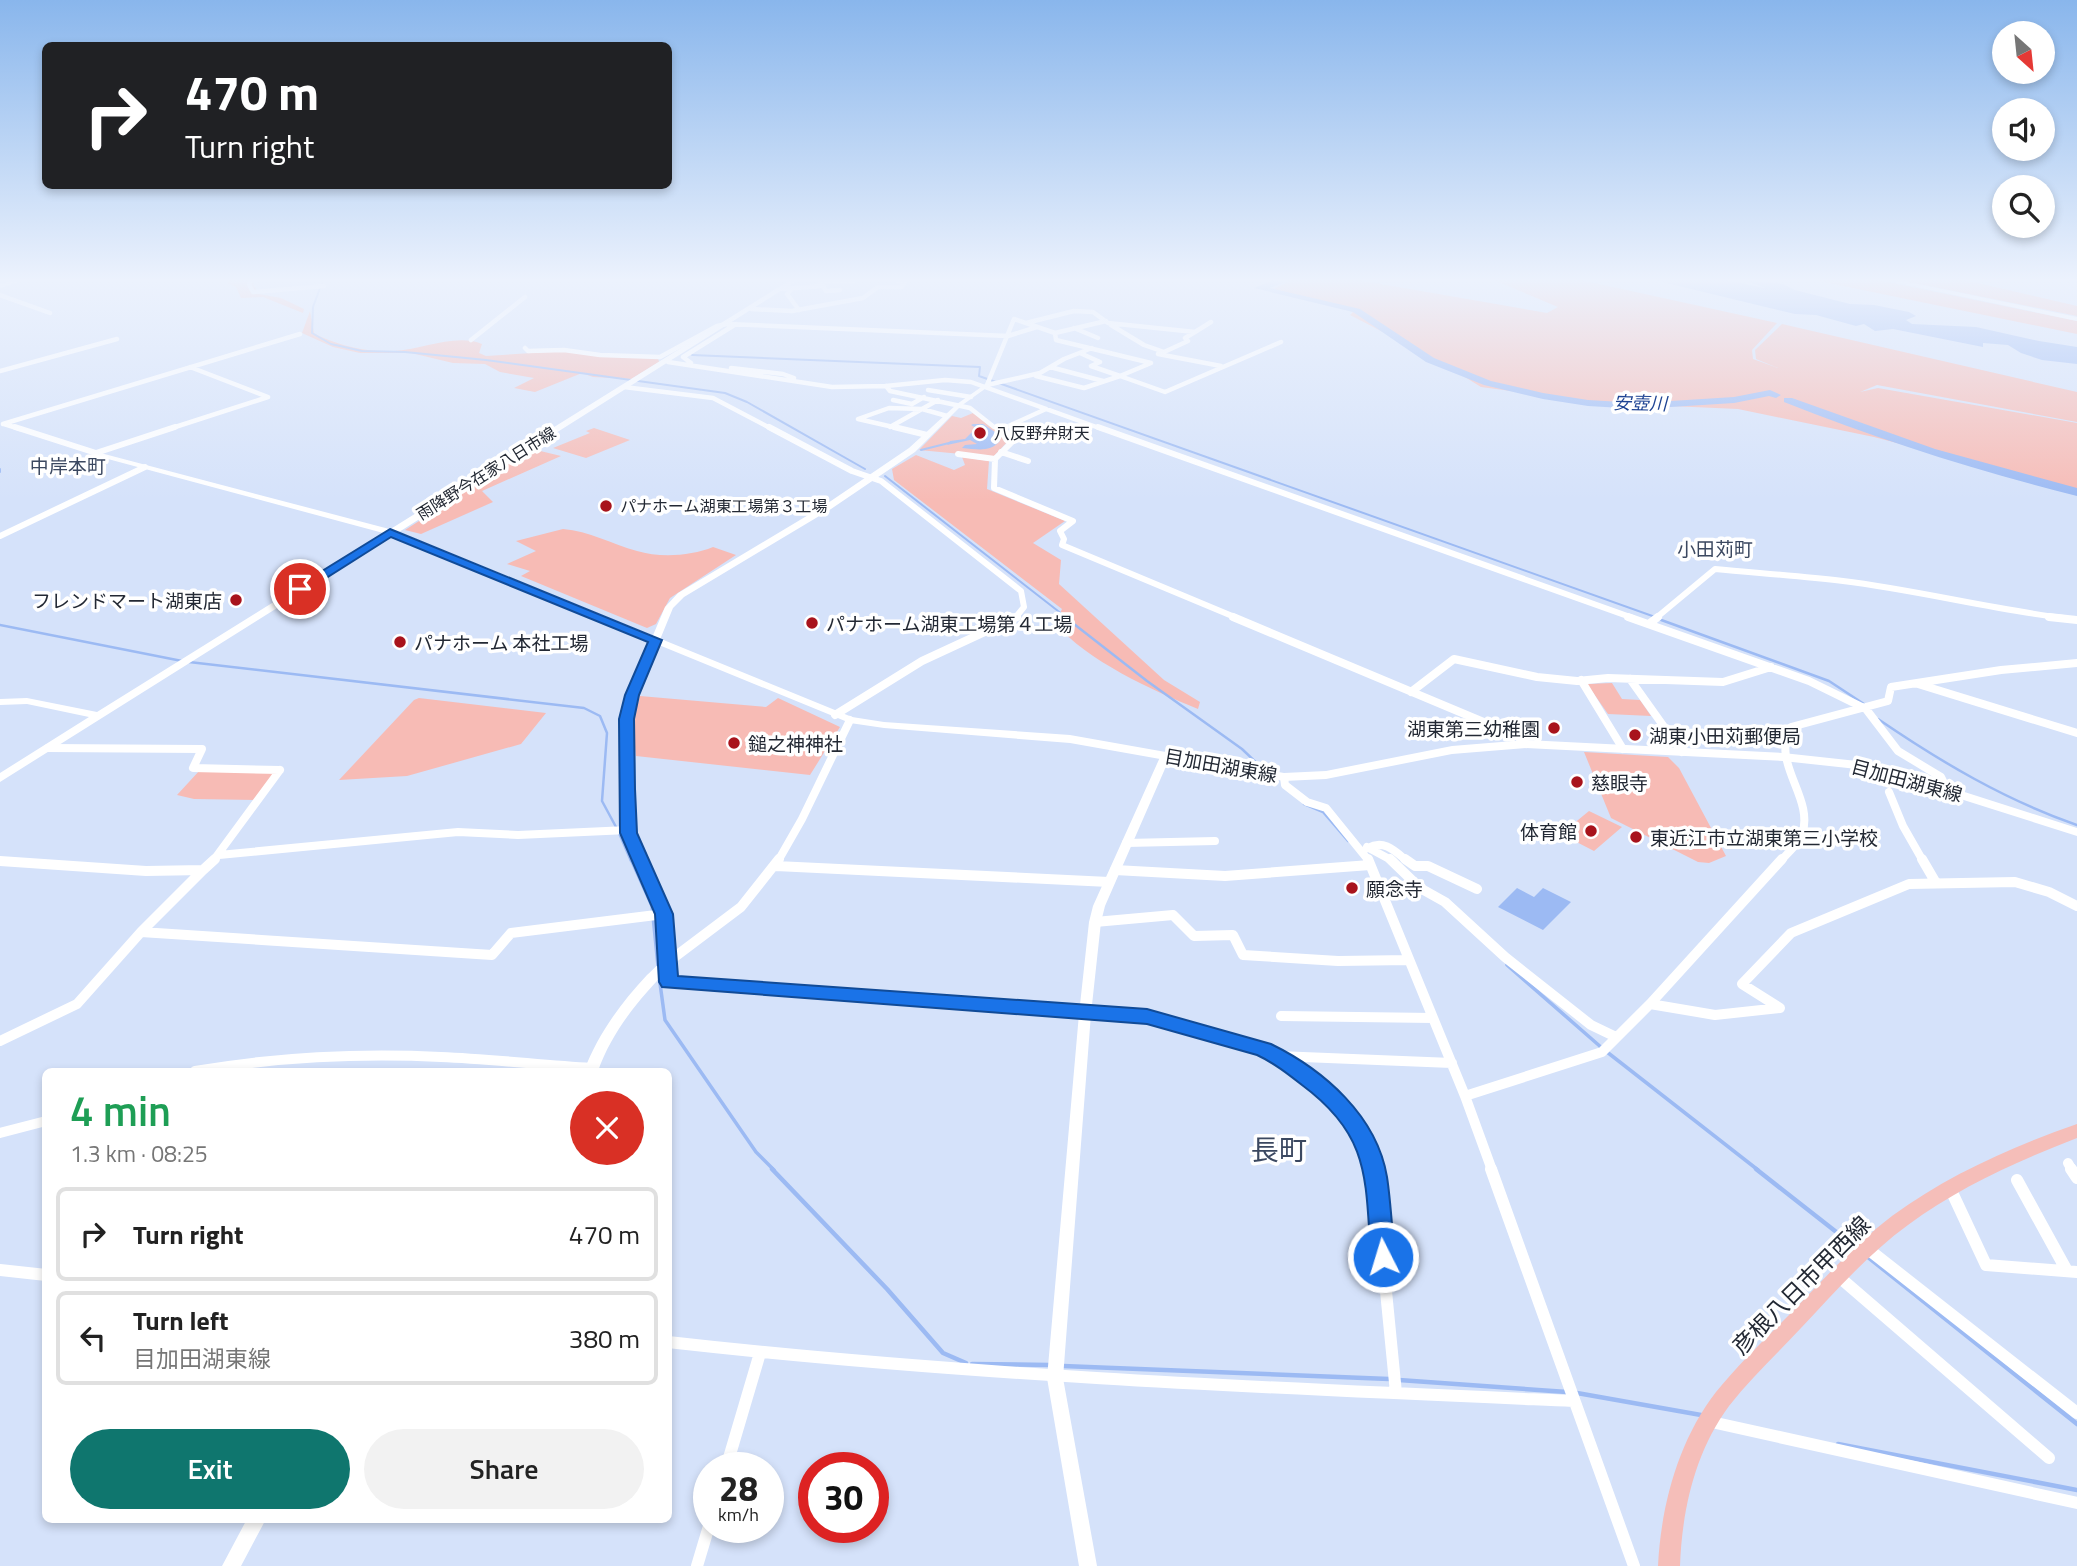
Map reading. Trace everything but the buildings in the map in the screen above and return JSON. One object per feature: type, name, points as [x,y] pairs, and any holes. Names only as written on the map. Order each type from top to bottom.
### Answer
[{"type":"main road","name":"雨降野今在家八日市線","points":[[0,778],[390,532],[683,353]]},
{"type":"main road","name":"目加田湖東線","points":[[390,532],[850,720],[1070,739],[1284,777],[1326,775],[1452,750],[1526,744],[1783,757],[1857,765],[1947,789],[2077,832]]},
{"type":"main road","points":[[0,702],[27,701],[98,716]]},
{"type":"main road","name":"彦根八日市甲西線","points":[[1669,1566],[1678,1506],[1693,1449],[1707,1421],[1732,1388],[1838,1276],[1916,1210],[1950,1188],[2030,1149],[2077,1130]]},
{"type":"street","points":[[0,371],[66,353]]},
{"type":"street","points":[[1,423],[236,353]]},
{"type":"street","points":[[586,353],[660,357],[667,353]]},
{"type":"street","points":[[691,353],[683,359],[819,382],[875,384],[956,377],[987,383],[1046,409],[1650,623],[1830,691],[1866,709],[1898,751],[1941,777],[1947,789]]},
{"type":"street","points":[[1000,353],[987,383],[959,405],[912,450],[828,507],[681,594],[669,607],[632,695],[626,719],[628,830],[664,914],[669,982],[1147,1017],[1264,1049],[1278,1056],[1335,1098],[1367,1147],[1376,1175],[1395,1393]]},
{"type":"street","points":[[668,362],[822,386],[886,386],[958,380],[987,383],[1032,375],[1080,353]]},
{"type":"street","points":[[1076,372],[1100,362],[1080,353]]},
{"type":"street","points":[[1094,359],[1104,353]]},
{"type":"street","points":[[1032,375],[1084,388],[1151,363],[1115,353]]},
{"type":"street","points":[[1161,353],[1158,354],[1223,366]]},
{"type":"street","points":[[1091,366],[1165,392],[1254,353]]},
{"type":"street","points":[[96,453],[268,397],[190,367]]},
{"type":"street","points":[[1050,367],[1103,381]]},
{"type":"street","points":[[931,382],[927,389],[971,397]]},
{"type":"street","points":[[886,386],[890,391],[959,405],[977,413],[994,427],[1001,428],[1046,409]]},
{"type":"street","points":[[624,387],[713,398],[852,471],[881,481],[1021,591],[1024,607],[1013,620],[949,646],[902,670],[835,715]]},
{"type":"street","points":[[893,400],[912,404],[924,397]]},
{"type":"street","points":[[890,427],[938,400]]},
{"type":"street","points":[[927,435],[858,419],[889,408],[922,409],[947,416]]},
{"type":"street","points":[[1,423],[145,467],[390,532]]},
{"type":"street","points":[[1001,428],[1013,442],[995,459],[994,488],[1073,521],[1060,531],[1064,539],[1062,545],[1517,736],[1526,744]]},
{"type":"street","points":[[1001,452],[1028,461]]},
{"type":"street","points":[[958,454],[995,459]]},
{"type":"street","points":[[0,536],[145,467]]},
{"type":"street","points":[[1650,623],[1715,569],[1844,581],[2077,620]]},
{"type":"street","points":[[1411,692],[1454,659],[1536,677],[1581,680],[1723,682],[1771,667]]},
{"type":"street","points":[[1465,1096],[1602,1052],[1650,1004],[1802,837],[1805,813],[1783,757],[1786,733],[1791,727],[1888,701],[1891,687],[2001,670],[2077,663]]},
{"type":"street","points":[[1630,679],[1682,752]]},
{"type":"street","points":[[1581,680],[1623,749]]},
{"type":"street","points":[[1915,683],[2077,733]]},
{"type":"street","points":[[592,1068],[612,1027],[632,998],[668,961],[687,946],[705,937],[742,906],[776,866],[850,720]]},
{"type":"street","points":[[0,1041],[77,1004],[141,932],[219,855],[280,770],[193,768],[202,749],[48,748]]},
{"type":"street","points":[[1088,1566],[1055,1378],[1085,1014],[1095,922],[1126,843],[1166,755]]},
{"type":"street","points":[[1284,777],[1285,785],[1307,802],[1326,808],[1354,839],[1370,863]]},
{"type":"street","points":[[1889,792],[1903,826],[1936,883]]},
{"type":"street","points":[[219,855],[458,832],[518,835],[628,830]]},
{"type":"street","points":[[1126,843],[1214,841]]},
{"type":"street","points":[[1367,847],[1386,845],[1415,866],[1428,866],[1477,888]]},
{"type":"street","points":[[1367,847],[1392,860],[1420,888],[1445,902],[1505,957],[1591,1025],[1616,1037]]},
{"type":"street","points":[[1367,847],[1370,863],[1465,1096],[1634,1566]]},
{"type":"street","points":[[0,861],[146,871],[203,870]]},
{"type":"street","points":[[1115,870],[1225,876],[1370,863]]},
{"type":"street","points":[[776,866],[1109,883]]},
{"type":"street","points":[[1650,1004],[1715,1015],[1780,1008],[1742,984],[1791,933],[1909,884],[2015,882],[2049,892],[2077,906]]},
{"type":"street","points":[[141,932],[492,955],[511,933],[664,914]]},
{"type":"street","points":[[1095,922],[1173,915],[1194,936],[1233,935],[1243,955],[1338,961],[1409,960]]},
{"type":"street","points":[[1281,1016],[1433,1018]]},
{"type":"street","points":[[214,1068],[276,1058],[359,1055],[422,1056],[578,1068]]},
{"type":"street","points":[[1278,1056],[1452,1063]]},
{"type":"street","points":[[0,1133],[42,1122]]},
{"type":"street","points":[[2068,1163],[2077,1178]]},
{"type":"street","points":[[2017,1180],[2072,1271]]},
{"type":"street","points":[[1950,1188],[1986,1265],[2072,1271]]},
{"type":"street","points":[[1868,1249],[2077,1413]]},
{"type":"street","points":[[0,1270],[42,1275]]},
{"type":"street","points":[[1838,1276],[2049,1458]]},
{"type":"street","points":[[672,1342],[760,1353],[1055,1378],[1573,1401]]},
{"type":"street","points":[[731,1452],[760,1353]]},
{"type":"street","points":[[1707,1421],[2077,1503]]},
{"type":"street","points":[[230,1566],[255,1523]]},
{"type":"street","points":[[697,1566],[704,1543]]},
{"type":"shaded area","points":[[411,353],[479,353],[486,356],[592,353],[658,358],[659,362],[631,379],[593,377],[582,373],[535,392],[514,388],[534,378],[500,372],[485,364],[453,363]]},
{"type":"shaded area","points":[[1424,353],[1752,353],[1753,359],[1778,368],[1756,359],[1755,353],[1908,353],[2077,392],[2077,422],[1877,385],[1860,392],[1878,388],[2077,423],[2077,490],[1874,437],[1738,409],[1603,403],[1481,387]]},
{"type":"shaded area","points":[[973,413],[999,429],[1009,440],[993,457],[919,450],[952,416],[961,418]]},
{"type":"shaded area","points":[[594,428],[630,440],[586,458],[553,448],[590,433],[586,431]]},
{"type":"shaded area","points":[[532,449],[561,456],[482,491],[493,502],[421,534],[405,530]]},
{"type":"shaded area","points":[[916,455],[954,470],[965,465],[962,457],[989,461],[987,489],[1065,521],[1033,543],[1061,560],[1059,584],[1164,680],[1200,702],[1198,709],[1121,673],[1068,637],[1055,623],[1062,609],[894,480],[892,469]]},
{"type":"shaded area","points":[[563,529],[582,532],[655,555],[675,555],[713,547],[736,555],[670,598],[656,624],[647,628],[521,576],[530,571],[507,564],[536,551],[516,541]]},
{"type":"shaded area","points":[[1612,683],[1622,699],[1640,700],[1651,716],[1608,714],[1587,684]]},
{"type":"shaded area","points":[[640,696],[766,707],[778,698],[840,727],[810,775],[636,756],[632,724]]},
{"type":"shaded area","points":[[419,698],[546,713],[521,744],[407,776],[339,780],[414,700]]},
{"type":"shaded area","points":[[1584,752],[1668,757],[1679,768],[1726,856],[1709,863],[1698,862],[1611,818]]},
{"type":"shaded area","points":[[200,770],[278,771],[256,800],[194,799],[177,795]]},
{"type":"shaded area","name":"体育館","points":[[1589,811],[1622,827],[1594,851],[1561,834]]},
{"type":"water","points":[[2021,353],[2077,353],[2077,364],[2042,360]]},
{"type":"water","points":[[983,424],[998,434],[1000,441],[992,447],[982,449],[962,448],[965,445],[977,444],[970,440],[947,445],[950,441],[965,439],[976,428],[971,425]]},
{"type":"water","points":[[1517,888],[1534,897],[1543,888],[1571,902],[1543,930],[1498,907]]},
{"type":"waterway","points":[[416,353],[486,360],[725,393],[747,402],[865,469]]},
{"type":"waterway","name":"安壺川","points":[[1420,353],[1430,360],[1488,383],[1588,403],[1639,406],[1734,400],[1770,393],[1776,395]]},
{"type":"waterway","points":[[692,355],[980,367],[979,376],[1658,618]]},
{"type":"waterway","name":"安壺川","points":[[1788,400],[1931,452],[2077,492]]},
{"type":"waterway","points":[[921,450],[949,443]]},
{"type":"waterway","points":[[885,476],[1067,618]]},
{"type":"waterway","points":[[1065,617],[1147,681],[1242,749],[1264,770]]},
{"type":"waterway","points":[[1653,617],[1829,681],[1864,704]]},
{"type":"waterway","points":[[0,625],[182,661]]},
{"type":"waterway","points":[[189,662],[584,708],[600,716],[607,733],[602,801],[616,827]]},
{"type":"waterway","points":[[1878,719],[1974,779],[2024,804],[2077,825]]},
{"type":"waterway","points":[[1304,804],[1323,812],[1348,841]]},
{"type":"waterway","points":[[619,833],[631,861]]},
{"type":"waterway","points":[[631,859],[652,906],[658,966]]},
{"type":"waterway","points":[[1507,965],[1602,1048]]},
{"type":"waterway","points":[[659,976],[665,1020],[756,1152],[774,1170]]},
{"type":"waterway","points":[[1607,1052],[1758,1170]]},
{"type":"waterway","points":[[772,1169],[887,1289],[943,1353],[966,1363]]},
{"type":"waterway","points":[[1756,1169],[1858,1249]]},
{"type":"waterway","points":[[1868,1257],[2077,1424]]},
{"type":"waterway","points":[[972,1364],[1050,1365]]},
{"type":"waterway","points":[[1063,1366],[1389,1379]]},
{"type":"waterway","points":[[1399,1380],[1567,1392]]},
{"type":"waterway","points":[[1577,1393],[1701,1415]]},
{"type":"waterway","points":[[1838,1444],[2077,1490]]},
{"type":"place","name":"八反野弁財天","points":[[980,433]]},
{"type":"place","name":"パナホーム湖東工場第３工場","points":[[606,506]]},
{"type":"place","name":"フレンドマート湖東店","points":[[236,600]]},
{"type":"place","name":"パナホーム湖東工場第４工場","points":[[812,623]]},
{"type":"place","name":"パナホーム 本社工場","points":[[400,642]]},
{"type":"place","name":"湖東第三幼稚園","points":[[1554,728]]},
{"type":"place","name":"湖東小田苅郵便局","points":[[1635,735]]},
{"type":"place","name":"鎚之神神社","points":[[734,743]]},
{"type":"place","name":"慈眼寺","points":[[1577,782]]},
{"type":"place","name":"体育館","points":[[1591,831]]},
{"type":"place","name":"東近江市立湖東第三小学校","points":[[1636,837]]},
{"type":"place","name":"願念寺","points":[[1352,888]]},
{"type":"district","name":"中岸本町","points":[[68,465]]},
{"type":"district","name":"小田苅町","points":[[1715,548]]},
{"type":"district","name":"長町","points":[[1279,1149]]},
{"type":"route","points":[[300,589],[390,532],[656,640],[632,695],[626,719],[627,789],[629,833],[664,914],[669,982],[1147,1017],[1204,1035],[1264,1049],[1278,1056],[1335,1098],[1354,1122],[1367,1147],[1376,1175],[1383,1257]]}]
